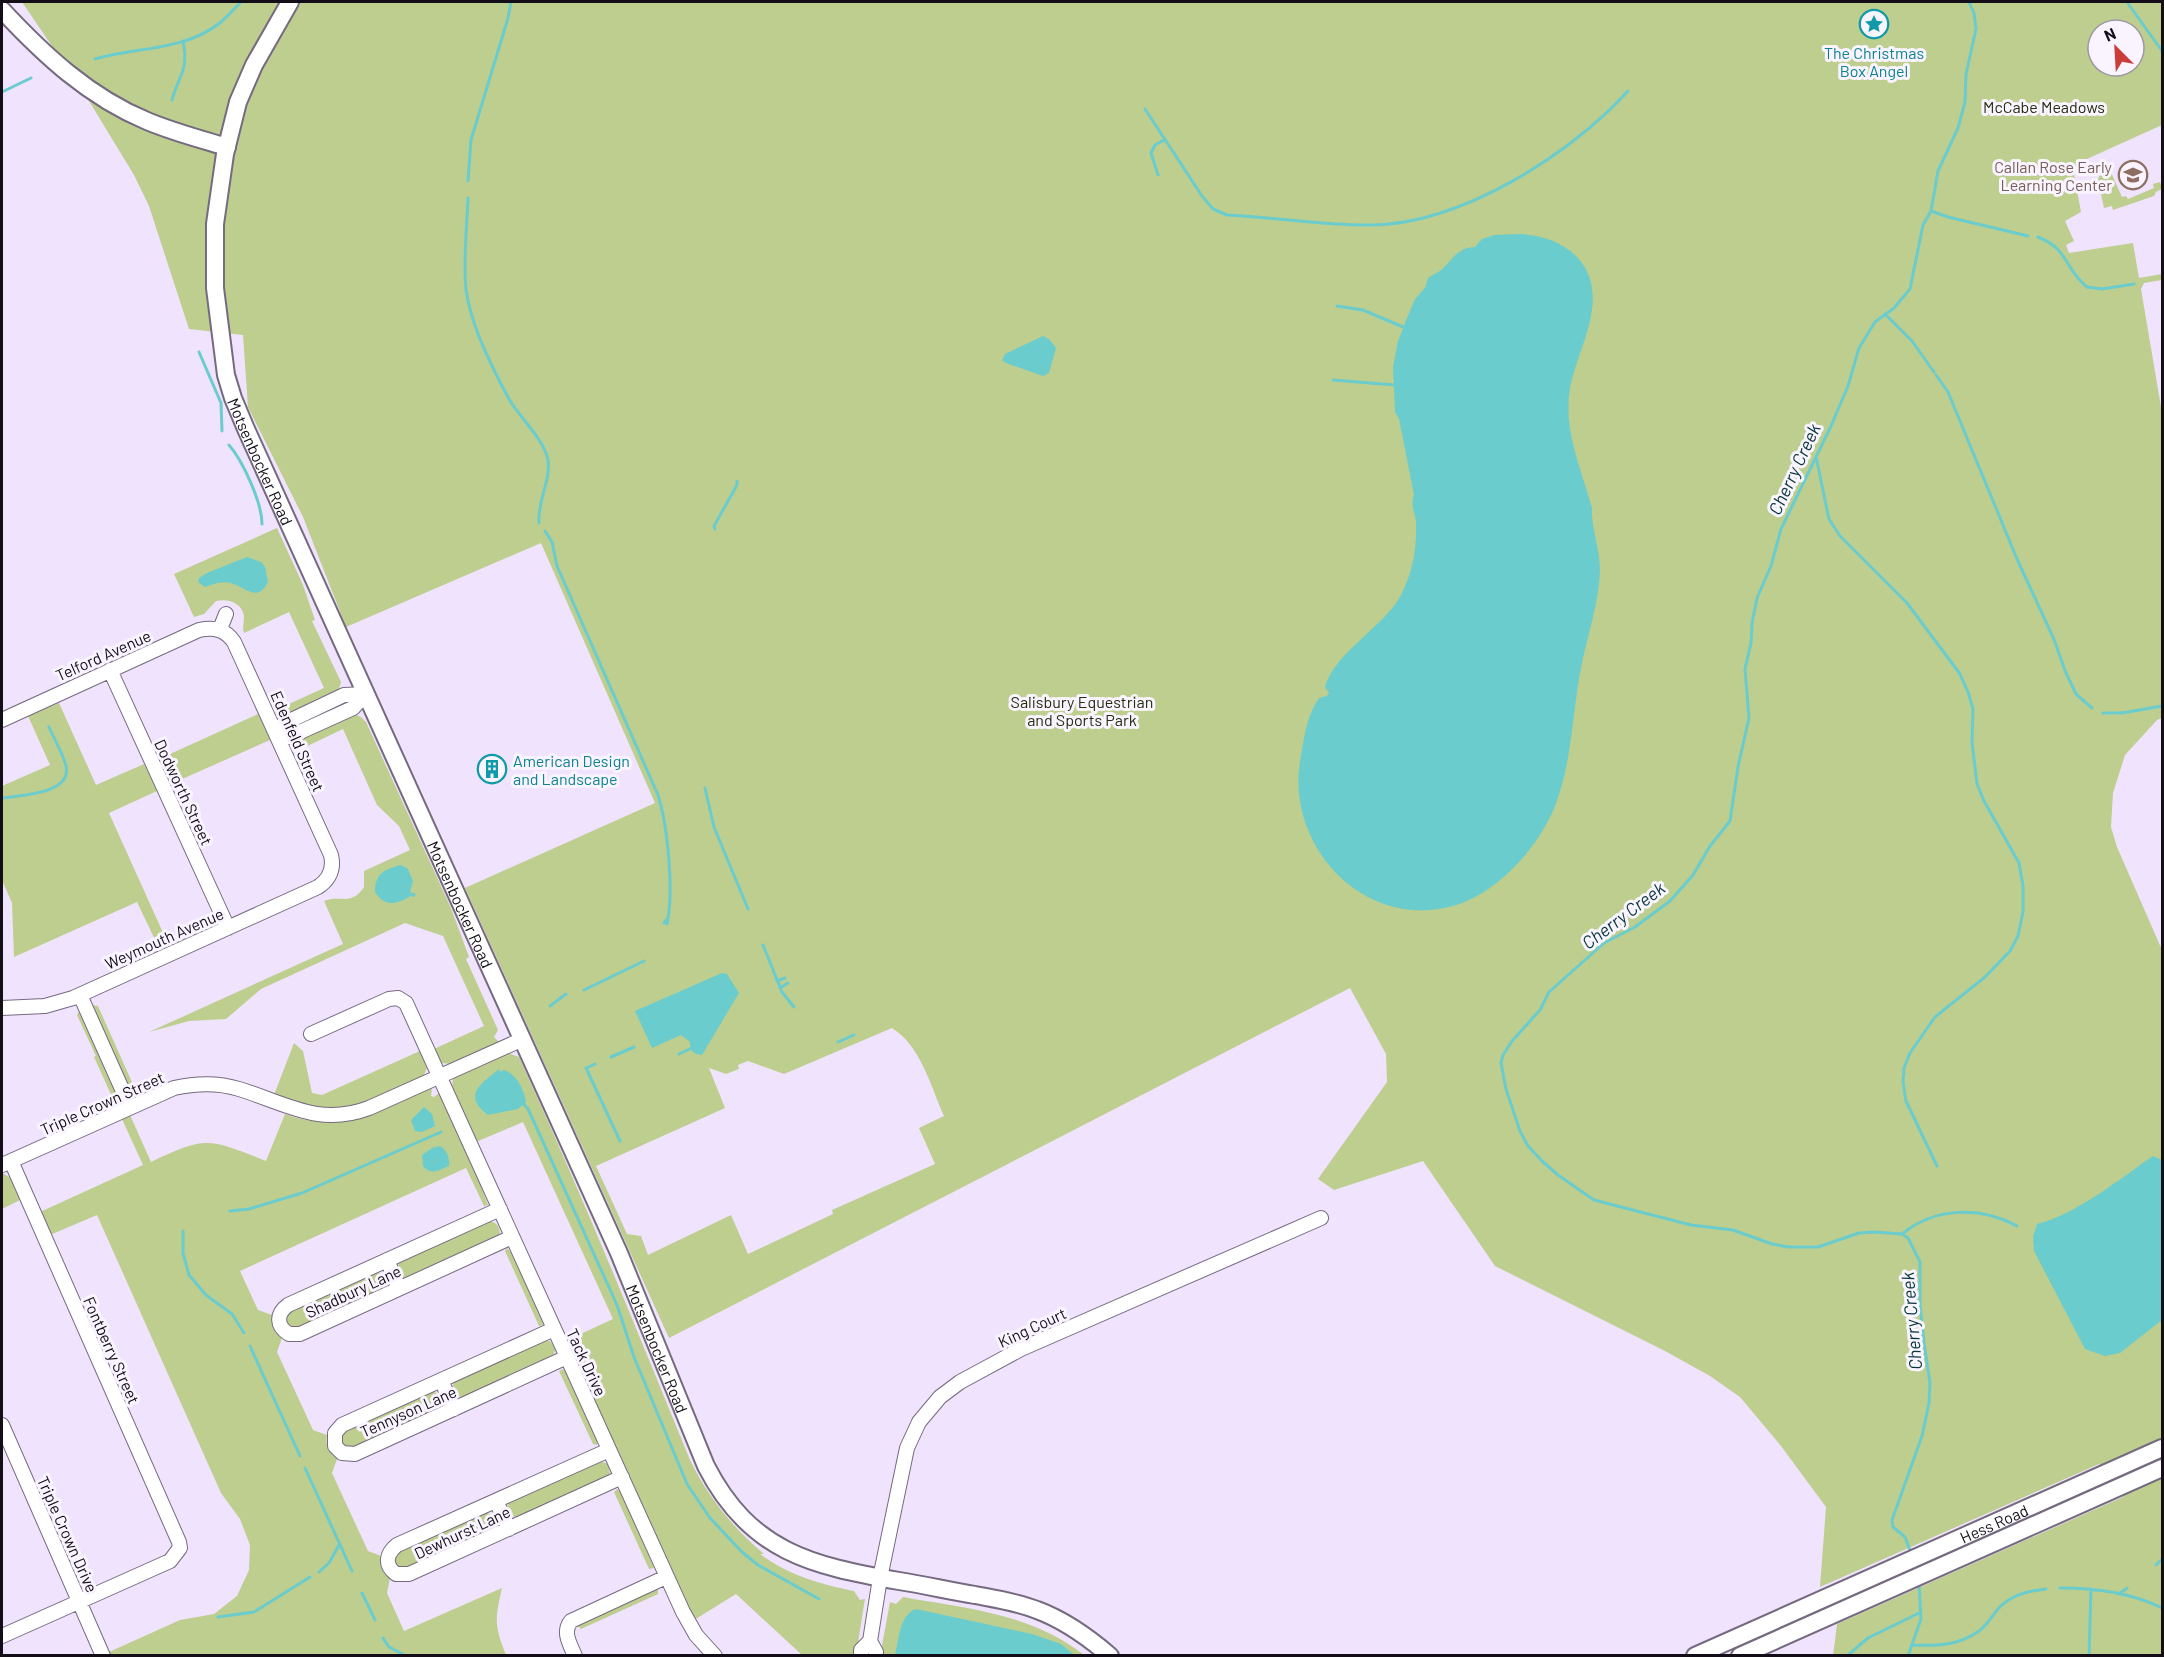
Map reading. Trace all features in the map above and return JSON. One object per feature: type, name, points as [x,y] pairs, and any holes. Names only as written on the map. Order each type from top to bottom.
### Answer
[{"type":"main road","name":"Motsenbocker Road","points":[[290,2],[244,86],[233,118],[227,147],[217,213],[214,264],[216,300],[228,383],[238,411],[619,1253],[696,1445],[718,1488],[749,1523],[786,1551],[816,1563],[880,1578],[995,1598],[1038,1610],[1073,1628],[1110,1656]]},
{"type":"main road","points":[[2,10],[40,50],[87,88],[106,100],[155,124],[227,147]]},
{"type":"main road","name":"Hess Road","points":[[1695,1656],[2163,1448]]},
{"type":"main road","name":"Hess Road","points":[[1740,1656],[2163,1468]]},
{"type":"street","points":[[220,629],[226,614]]},
{"type":"street","name":"Telford Avenue","points":[[2,720],[198,630],[220,629]]},
{"type":"street","name":"Edenfeld Street","points":[[220,629],[234,642],[331,855],[332,866],[337,875]]},
{"type":"street","name":"Dodworth Street","points":[[110,670],[228,928]]},
{"type":"street","points":[[277,735],[289,737],[353,708],[366,694]]},
{"type":"street","name":"Weymouth Avenue","points":[[2,1008],[45,1006],[80,995],[318,887],[337,875]]},
{"type":"street","points":[[80,995],[130,1107]]},
{"type":"street","name":"Tack Drive","points":[[311,1034],[389,999],[403,999],[687,1621],[714,1656]]},
{"type":"street","name":"Triple Crown Street","points":[[6,1163],[174,1089],[205,1084],[238,1089],[306,1113],[345,1114],[369,1108],[523,1039]]},
{"type":"street","name":"Fontberry Street","points":[[6,1163],[179,1542],[182,1554],[80,1602]]},
{"type":"street","name":"Shadbury Lane","points":[[500,1209],[288,1305],[280,1313],[280,1326],[289,1334],[300,1334],[513,1237]]},
{"type":"street","name":"King Court","points":[[880,1578],[898,1484],[910,1440],[926,1411],[945,1393],[988,1366],[1021,1349],[1321,1218]]},
{"type":"street","points":[[387,1260],[399,1288]]},
{"type":"street","name":"Tennyson Lane","points":[[554,1329],[342,1425],[335,1433],[335,1446],[342,1453],[355,1454],[567,1357]]},
{"type":"street","points":[[441,1380],[454,1409]]},
{"type":"street","name":"Triple Crown Drive","points":[[2,1425],[103,1656]]},
{"type":"street","name":"Dewhurst Lane","points":[[609,1449],[397,1545],[387,1558],[389,1566],[396,1574],[409,1574],[622,1477]]},
{"type":"street","points":[[496,1501],[509,1529]]},
{"type":"street","points":[[575,1656],[563,1624],[666,1576]]},
{"type":"street","points":[[861,1656],[861,1650],[870,1641],[880,1578]]},
{"type":"street","points":[[2,1636],[80,1602]]},
{"type":"street","points":[[870,1641],[876,1652],[875,1656]]},
{"type":"green space","points":[[22,2],[2162,2],[2162,125],[2078,163],[2074,174],[2081,212],[2065,221],[2074,241],[2066,245],[2069,253],[2133,243],[2139,278],[2162,274],[2162,280],[2144,283],[2141,289],[2162,413],[2162,718],[2157,720],[2125,755],[2113,793],[2111,827],[2117,847],[2162,950],[2162,1441],[2102,1468],[2099,1464],[1820,1587],[1826,1507],[1781,1446],[1740,1397],[1710,1376],[1665,1351],[1495,1266],[1423,1161],[1334,1190],[1318,1179],[1387,1082],[1386,1054],[1350,988],[669,1338],[465,888],[655,803],[541,543],[346,627],[303,517],[248,407],[243,335],[189,329],[149,206],[134,175],[86,96]],"holes":[[[892,1028],[902,1036],[918,1056],[944,1116],[919,1128],[935,1164],[832,1210],[833,1214],[748,1254],[731,1215],[648,1255],[641,1236],[627,1234],[596,1166],[725,1108],[709,1068],[726,1074],[739,1069],[738,1065],[748,1061],[784,1074]]]},
{"type":"green space","points":[[2111,163],[2112,166],[2109,168],[2122,197],[2126,196],[2128,199],[2154,188],[2153,184],[2160,182],[2162,189],[2154,196],[2113,210],[2112,206],[2104,208],[2098,179],[2104,166]]},
{"type":"green space","points":[[277,528],[303,585],[315,620],[312,621],[341,682],[338,692],[284,716],[280,708],[324,688],[289,612],[244,633],[243,612],[238,605],[230,601],[216,601],[204,614],[194,617],[174,574]]},
{"type":"green space","points":[[59,703],[96,785],[144,764],[157,791],[109,813],[169,946],[160,950],[137,902],[14,957],[12,903],[2,880],[2,786],[50,765],[28,716]]},
{"type":"green space","points":[[258,714],[270,740],[171,784],[159,759]]},
{"type":"green space","points":[[354,714],[366,722],[451,908],[469,957],[466,959],[498,1030],[494,1037],[499,1042],[451,1064],[441,1063],[434,1049],[484,1026],[443,936],[405,923],[261,989],[226,1019],[189,1021],[149,1032],[343,944],[324,901],[355,897],[364,887],[364,871],[410,850],[399,826],[377,805],[343,729],[299,750],[296,740]]},
{"type":"green space","points":[[91,1005],[98,1006],[135,1089],[131,1094]]},
{"type":"green space","points":[[79,1011],[118,1099],[113,1099],[94,1057],[96,1056],[77,1015]]},
{"type":"green space","points":[[294,1043],[303,1051],[312,1093],[322,1095],[420,1051],[427,1068],[423,1077],[366,1102],[336,1108],[305,1106],[274,1095]]},
{"type":"green space","points":[[508,1053],[519,1057],[542,1107],[697,1474],[722,1511],[764,1554],[760,1554],[793,1573],[817,1582],[854,1591],[860,1600],[865,1599],[856,1655],[802,1655],[736,1594],[694,1620],[567,1343],[572,1338],[613,1319],[523,1122],[476,1142],[452,1088],[453,1078]]},
{"type":"green space","points":[[432,1088],[431,1096],[434,1097],[439,1093],[473,1165],[488,1205],[484,1206],[466,1168],[240,1271],[258,1310],[272,1315],[273,1328],[282,1338],[277,1352],[313,1430],[327,1435],[328,1448],[337,1459],[332,1473],[368,1551],[381,1556],[381,1567],[390,1578],[387,1593],[404,1631],[502,1588],[497,1622],[506,1655],[110,1655],[109,1652],[180,1620],[214,1614],[237,1596],[249,1570],[250,1545],[240,1519],[221,1493],[97,1215],[50,1235],[40,1212],[143,1165],[122,1119],[130,1115],[151,1162],[185,1147],[208,1143],[232,1148],[266,1161],[285,1114],[326,1122],[353,1119],[380,1111]]},
{"type":"green space","points":[[2,1173],[11,1178],[20,1200],[2,1209]]},
{"type":"green space","points":[[487,1221],[499,1227],[500,1233],[495,1240],[407,1279],[400,1276],[397,1270],[403,1259]]},
{"type":"green space","points":[[507,1248],[512,1253],[543,1320],[543,1325],[539,1326],[505,1251]]},
{"type":"green space","points":[[377,1272],[385,1276],[387,1284],[385,1289],[298,1330],[287,1327],[285,1316],[288,1311]]},
{"type":"green space","points":[[543,1340],[550,1341],[556,1349],[551,1359],[463,1398],[455,1394],[454,1381]]},
{"type":"green space","points":[[563,1369],[567,1373],[597,1440],[597,1445],[593,1444],[559,1371]]},
{"type":"green space","points":[[433,1391],[442,1400],[440,1408],[355,1449],[342,1446],[341,1434],[344,1430]]},
{"type":"green space","points":[[597,1460],[608,1464],[610,1473],[605,1480],[519,1519],[509,1514],[507,1508],[510,1500]]},
{"type":"green space","points":[[2162,1475],[2162,1655],[1833,1656],[1837,1624],[2123,1497],[2122,1493]]},
{"type":"green space","points":[[2098,1483],[2101,1488],[1830,1609],[1827,1603]]},
{"type":"green space","points":[[617,1489],[621,1492],[654,1568],[649,1569],[614,1492]]},
{"type":"green space","points":[[485,1512],[494,1516],[497,1522],[496,1527],[404,1570],[396,1565],[394,1558],[397,1552]]},
{"type":"green space","points":[[658,1589],[658,1594],[581,1629],[578,1626]]},
{"type":"green space","points":[[903,1597],[1020,1621],[1063,1641],[1084,1655],[880,1656],[890,1602],[896,1604]]},
{"type":"shaded area","points":[[1522,234],[1548,239],[1563,246],[1582,263],[1590,279],[1593,295],[1592,312],[1572,380],[1568,410],[1572,439],[1592,508],[1600,562],[1597,595],[1581,668],[1565,773],[1555,806],[1544,828],[1521,860],[1503,878],[1482,893],[1467,901],[1437,909],[1409,910],[1382,903],[1357,890],[1335,872],[1318,850],[1306,823],[1299,794],[1301,756],[1313,709],[1319,698],[1329,693],[1325,687],[1330,675],[1349,651],[1394,606],[1401,595],[1411,568],[1416,531],[1414,495],[1399,419],[1395,412],[1393,367],[1398,341],[1415,299],[1425,288],[1428,278],[1440,271],[1459,252],[1475,247],[1482,239],[1494,235]]},
{"type":"shaded area","points":[[1043,336],[1049,339],[1056,348],[1049,373],[1043,376],[1002,360],[1005,354]]},
{"type":"shaded area","points":[[247,557],[261,562],[265,567],[268,582],[260,592],[250,592],[227,582],[205,587],[198,582],[199,578],[207,573]]},
{"type":"shaded area","points":[[401,865],[408,869],[413,881],[410,892],[416,894],[414,897],[411,896],[401,901],[387,902],[375,892],[375,886],[382,873]]},
{"type":"shaded area","points":[[722,973],[727,974],[739,993],[702,1055],[693,1052],[690,1042],[681,1035],[652,1048],[635,1011]]},
{"type":"shaded area","points":[[499,1069],[500,1072],[504,1070],[513,1075],[522,1088],[526,1102],[518,1109],[488,1115],[476,1101],[475,1094],[482,1083]]},
{"type":"shaded area","points":[[424,1107],[432,1114],[435,1126],[422,1132],[415,1131],[411,1120]]},
{"type":"shaded area","points":[[440,1146],[448,1154],[449,1166],[429,1171],[423,1166],[422,1155]]},
{"type":"shaded area","points":[[2153,1156],[2162,1160],[2162,1320],[2120,1353],[2105,1356],[2085,1349],[2034,1251],[2033,1237],[2037,1224],[2067,1213]]},
{"type":"shaded area","points":[[916,1609],[1032,1634],[1061,1644],[1074,1655],[895,1655],[903,1622],[910,1612]]},
{"type":"waterway","points":[[95,59],[160,47],[192,38],[221,22],[241,2]]},
{"type":"waterway","points":[[468,181],[471,140],[511,2]]},
{"type":"waterway","name":"Cherry Creek","points":[[1911,1553],[1905,1537],[1893,1527],[1892,1520],[1922,1436],[1929,1403],[1930,1383],[1920,1305],[1920,1262],[1908,1238],[1902,1234],[1859,1233],[1818,1247],[1788,1247],[1772,1244],[1733,1230],[1691,1225],[1594,1200],[1558,1175],[1528,1146],[1520,1131],[1506,1089],[1501,1063],[1512,1041],[1540,1010],[1549,992],[1604,943],[1635,927],[1670,901],[1693,875],[1710,846],[1730,821],[1738,767],[1749,718],[1745,669],[1757,598],[1771,566],[1781,529],[1848,386],[1859,348],[1875,322],[1894,308],[1910,289],[1923,225],[1931,211],[1938,171],[1958,128],[1965,102],[1966,74],[1976,29],[1974,13],[1969,2]]},
{"type":"waterway","points":[[2127,2],[2162,51]]},
{"type":"waterway","points":[[172,100],[184,66],[183,41]]},
{"type":"waterway","points":[[2,92],[31,78]]},
{"type":"waterway","points":[[1145,109],[1213,209],[1227,215],[1372,225],[1406,222],[1441,213],[1512,182],[1576,139],[1628,91]]},
{"type":"waterway","points":[[1158,175],[1151,153],[1155,145],[1164,140]]},
{"type":"waterway","points":[[468,198],[465,278],[472,316],[502,387],[513,406],[542,444],[548,460],[548,476],[540,507],[539,523]]},
{"type":"waterway","points":[[1931,211],[2028,236]]},
{"type":"waterway","points":[[2038,237],[2056,247],[2074,274],[2087,287],[2102,289],[2134,284]]},
{"type":"waterway","points":[[1337,306],[1363,310],[1403,327]]},
{"type":"waterway","points":[[1885,314],[1912,341],[1934,372]]},
{"type":"waterway","points":[[199,352],[221,403],[222,431]]},
{"type":"waterway","points":[[1936,375],[1948,392],[2017,559],[2053,637],[2066,673],[2076,694],[2092,708]]},
{"type":"waterway","points":[[1333,380],[1395,385]]},
{"type":"waterway","points":[[229,445],[251,483],[259,505],[262,524]]},
{"type":"waterway","points":[[1816,457],[1829,519],[1840,536],[1907,603],[1960,674],[1973,709],[1972,743],[1977,784],[2019,863],[2023,886],[2023,912],[2018,936],[2010,951],[1985,977],[1935,1017],[1910,1053],[1904,1068],[1903,1082],[1906,1101],[1937,1166]]},
{"type":"waterway","points":[[715,529],[714,526],[737,485],[737,481]]},
{"type":"waterway","points":[[545,531],[552,542],[557,566],[658,795],[665,824],[669,860],[670,895],[667,924]]},
{"type":"waterway","points":[[2103,713],[2122,713],[2162,706]]},
{"type":"waterway","points":[[3,798],[53,788],[66,775],[66,766],[61,751],[49,727]]},
{"type":"waterway","points":[[705,788],[714,827],[748,909]]},
{"type":"waterway","points":[[664,923],[668,918]]},
{"type":"waterway","points":[[763,945],[782,992],[794,1007]]},
{"type":"waterway","points":[[584,990],[644,961]]},
{"type":"waterway","points":[[777,981],[785,978]]},
{"type":"waterway","points":[[780,988],[788,983]]},
{"type":"waterway","points":[[550,1006],[566,994]]},
{"type":"waterway","points":[[838,1042],[854,1035]]},
{"type":"waterway","points":[[611,1057],[634,1047]]},
{"type":"waterway","points":[[679,1054],[694,1047]]},
{"type":"waterway","points":[[595,1064],[586,1068],[620,1141]]},
{"type":"waterway","points":[[522,1102],[528,1109],[617,1305],[634,1357],[687,1484],[710,1518],[742,1552],[758,1565],[819,1599]]},
{"type":"waterway","points":[[230,1211],[249,1209],[302,1193],[441,1132]]},
{"type":"waterway","points":[[1902,1234],[1929,1219],[1958,1212],[1988,1215],[2017,1226]]},
{"type":"waterway","points":[[183,1231],[183,1253],[189,1275],[206,1295],[232,1314],[244,1333]]},
{"type":"waterway","points":[[250,1346],[300,1456]]},
{"type":"waterway","points":[[305,1468],[352,1571]]},
{"type":"waterway","points":[[319,1572],[329,1563],[339,1545]]},
{"type":"waterway","points":[[2156,1565],[2162,1559]]},
{"type":"waterway","points":[[218,1617],[254,1612],[310,1577]]},
{"type":"waterway","name":"Cherry Creek","points":[[1908,1656],[1921,1619],[1919,1583]]},
{"type":"waterway","points":[[2060,1588],[2112,1592],[2162,1608]]},
{"type":"waterway","points":[[2119,1594],[2127,1588]]},
{"type":"waterway","points":[[1912,1645],[1938,1645],[1963,1640],[1982,1629],[1997,1610],[2013,1597],[2046,1589]]},
{"type":"waterway","points":[[2089,1656],[2091,1589]]},
{"type":"waterway","points":[[362,1593],[375,1620]]},
{"type":"waterway","points":[[1847,1656],[1868,1638],[1921,1612]]},
{"type":"waterway","points":[[383,1638],[389,1647],[406,1656]]},
{"type":"place","name":"The Christmas Box Angel","points":[[1874,24]]},
{"type":"place","name":"Callan Rose Early Learning Center","points":[[2133,175]]},
{"type":"place","name":"American Design and Landscape","points":[[492,769]]},
{"type":"park label","name":"McCabe Meadows","points":[[2044,106]]},
{"type":"park label","name":"Salisbury Equestrian and Sports Park","points":[[1082,710]]}]
